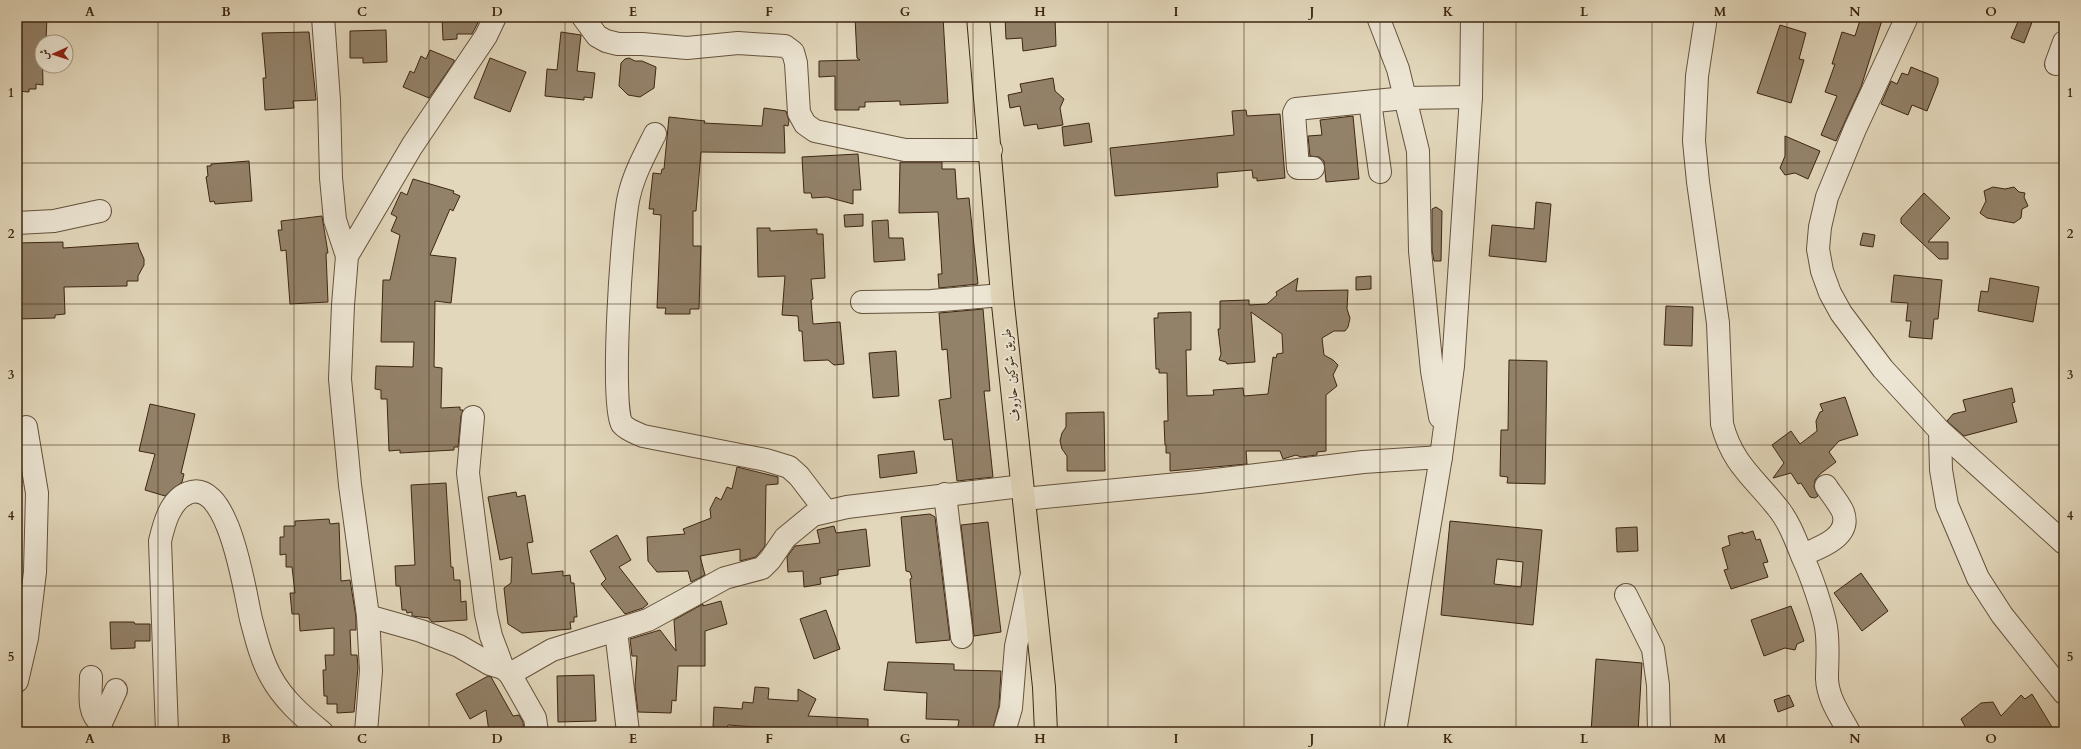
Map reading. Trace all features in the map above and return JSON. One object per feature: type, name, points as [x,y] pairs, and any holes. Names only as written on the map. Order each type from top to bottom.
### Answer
[{"type":"main road","name":"طريق شوكين حاروف","points":[[978,17],[991,150],[1002,295],[1031,577],[1044,687],[1046,732]]},
{"type":"street","points":[[323,17],[329,100],[331,178],[335,220],[347,256],[342,305],[340,379],[350,485],[368,616],[371,671],[366,732]]},
{"type":"street","points":[[347,256],[412,146],[486,36],[494,17]]},
{"type":"street","points":[[584,17],[597,36],[606,41],[618,44],[642,44],[687,48],[738,43],[785,46],[793,52],[796,63],[799,113],[805,124],[815,131],[905,150],[991,150]]},
{"type":"street","points":[[1378,17],[1398,69],[1418,151],[1420,251],[1432,371],[1442,448]]},
{"type":"street","points":[[1395,732],[1442,448],[1454,366],[1471,98],[1472,17]]},
{"type":"street","points":[[1706,17],[1697,76],[1694,141],[1698,182],[1718,323],[1722,424],[1726,438],[1736,460],[1778,507],[1793,533],[1826,626],[1829,652],[1827,680],[1832,702],[1849,732]]},
{"type":"street","points":[[1907,17],[1855,129],[1827,197],[1820,227],[1818,249],[1822,270],[1830,293],[1841,313],[1884,368],[1940,431],[2064,543]]},
{"type":"street","points":[[2056,64],[2064,42]]},
{"type":"street","points":[[1313,168],[1298,168],[1294,110],[1298,108],[1405,98],[1471,98]]},
{"type":"street","points":[[1370,102],[1380,172]]},
{"type":"street","points":[[655,134],[637,168],[628,196],[625,218],[618,326],[617,401],[622,424],[631,431],[643,436],[766,460],[790,467],[799,476],[825,510]]},
{"type":"street","points":[[17,223],[54,221],[100,211]]},
{"type":"street","points":[[862,302],[931,301],[1002,295]]},
{"type":"street","points":[[473,417],[468,473],[486,614],[491,636],[507,671],[535,718],[537,732]]},
{"type":"street","points":[[17,681],[27,638],[35,572],[37,493],[26,427]]},
{"type":"street","points":[[1940,431],[1941,470],[1946,505],[1978,578],[2002,615],[2064,693]]},
{"type":"street","points":[[368,616],[421,631],[459,646],[490,664],[507,671],[552,650],[648,620],[725,578],[762,568],[770,560],[789,534],[813,515],[825,510],[945,494],[1023,492],[1199,482],[1363,462],[1442,448]]},
{"type":"street","points":[[1802,555],[1827,544],[1837,536],[1842,529],[1844,521],[1843,512],[1826,486]]},
{"type":"street","points":[[167,732],[160,541],[168,514],[184,494],[192,491],[204,492],[212,498],[223,516],[233,541],[262,654],[271,677],[283,695],[298,712],[322,732]]},
{"type":"street","points":[[945,494],[962,637]]},
{"type":"street","points":[[1004,732],[1011,708],[1016,646],[1031,577]]},
{"type":"street","points":[[1626,595],[1653,649],[1658,685],[1659,732]]},
{"type":"street","points":[[616,631],[628,732]]},
{"type":"street","points":[[91,677],[91,706],[95,718],[101,728]]},
{"type":"street","points":[[101,728],[116,690]]},
{"type":"building","points":[[17,17],[47,17],[46,34],[34,34],[34,74],[43,74],[43,85],[36,84],[36,89],[29,89],[29,92],[17,91]]},
{"type":"building","points":[[442,17],[481,17],[472,34],[457,34],[457,39],[443,40]]},
{"type":"building","points":[[855,17],[943,17],[948,103],[900,105],[900,101],[865,102],[865,107],[859,107],[859,110],[835,110],[835,76],[819,77],[819,61],[860,60],[857,58]]},
{"type":"building","points":[[1005,17],[1055,17],[1056,46],[1023,51],[1022,38],[1006,39]]},
{"type":"building","points":[[1861,17],[1883,17],[1861,87],[1836,141],[1821,135],[1837,96],[1825,92],[1835,64],[1832,64],[1842,32],[1855,36]]},
{"type":"building","points":[[2020,17],[2034,17],[2024,43],[2011,38]]},
{"type":"building","points":[[1780,25],[1806,33],[1799,59],[1804,60],[1791,103],[1757,93]]},
{"type":"building","points":[[386,30],[387,62],[363,63],[363,58],[350,58],[350,31]]},
{"type":"building","points":[[309,32],[316,100],[293,101],[294,108],[265,110],[263,78],[266,78],[262,33]]},
{"type":"building","points":[[561,32],[581,35],[577,71],[595,73],[592,98],[584,97],[584,100],[545,96],[547,69],[557,70]]},
{"type":"building","points":[[430,50],[454,60],[454,62],[429,98],[403,87],[410,71],[414,73],[421,56],[426,59]]},
{"type":"building","points":[[490,58],[526,72],[510,112],[474,98]]},
{"type":"building","points":[[629,58],[635,61],[642,61],[656,67],[654,88],[640,97],[628,95],[619,86],[621,63],[625,59]]},
{"type":"building","points":[[1911,67],[1938,78],[1938,83],[1927,111],[1912,105],[1908,115],[1881,104],[1891,81],[1897,84],[1902,73],[1908,75]]},
{"type":"building","points":[[1053,78],[1055,91],[1064,99],[1060,108],[1063,125],[1038,129],[1037,124],[1024,126],[1020,106],[1010,108],[1008,95],[1022,92],[1020,84]]},
{"type":"building","points":[[764,108],[786,111],[789,121],[788,126],[784,125],[785,153],[701,152],[696,211],[693,211],[693,246],[701,246],[699,309],[690,309],[690,314],[665,314],[666,308],[657,308],[661,215],[653,214],[654,209],[649,209],[653,173],[661,174],[662,169],[664,169],[669,117],[705,121],[704,123],[762,126]]},
{"type":"building","points":[[1246,110],[1247,116],[1280,114],[1285,178],[1257,181],[1257,178],[1253,178],[1252,170],[1217,173],[1218,187],[1115,196],[1110,148],[1234,135],[1232,111]]},
{"type":"building","points":[[1353,116],[1359,179],[1326,182],[1324,161],[1319,157],[1310,156],[1308,136],[1322,135],[1320,120]]},
{"type":"building","points":[[1089,123],[1092,142],[1064,146],[1062,127]]},
{"type":"building","points":[[1785,136],[1820,151],[1808,179],[1795,173],[1785,175],[1780,168],[1785,156]]},
{"type":"building","points":[[858,154],[861,190],[853,190],[853,204],[827,197],[812,198],[811,193],[804,193],[802,157]]},
{"type":"building","points":[[249,161],[252,201],[215,204],[214,201],[210,202],[206,177],[208,176],[207,166],[211,166],[211,164]]},
{"type":"building","points":[[900,162],[942,162],[942,169],[955,169],[957,199],[969,198],[978,284],[939,288],[938,274],[942,274],[938,212],[899,213]]},
{"type":"building","points":[[413,179],[454,191],[453,193],[460,196],[453,211],[450,209],[430,255],[456,258],[451,303],[435,301],[434,367],[442,368],[441,408],[460,407],[460,410],[463,410],[458,447],[454,447],[454,450],[400,453],[400,450],[389,451],[387,399],[381,399],[381,390],[375,389],[376,366],[413,367],[414,342],[381,342],[383,280],[390,280],[400,235],[391,231],[397,217],[391,214],[401,192],[407,195]]},
{"type":"building","points":[[1993,187],[2005,189],[2014,187],[2019,192],[2025,193],[2024,197],[2028,206],[2022,209],[2021,218],[2014,223],[1987,218],[1980,213],[1986,201],[1984,191]]},
{"type":"building","points":[[1924,193],[1950,218],[1928,242],[1948,242],[1948,259],[1939,259],[1901,223],[1901,218]]},
{"type":"building","points":[[1536,202],[1551,204],[1546,262],[1489,256],[1492,225],[1534,229]]},
{"type":"building","points":[[1436,207],[1442,211],[1441,261],[1434,261],[1432,250],[1432,209]]},
{"type":"building","points":[[863,214],[863,226],[845,227],[844,215]]},
{"type":"building","points":[[322,216],[328,253],[326,253],[328,302],[290,304],[286,250],[281,251],[278,230],[282,230],[281,221]]},
{"type":"building","points":[[888,220],[889,238],[903,238],[905,260],[874,262],[872,221]]},
{"type":"building","points":[[757,228],[770,228],[770,231],[817,229],[817,234],[823,234],[825,278],[811,279],[813,324],[840,322],[844,364],[834,365],[828,360],[804,361],[802,331],[799,331],[798,316],[782,315],[785,276],[758,277]]},
{"type":"building","points":[[1863,233],[1875,235],[1873,247],[1860,245]]},
{"type":"building","points":[[63,242],[63,248],[138,243],[144,259],[144,265],[138,276],[138,281],[127,281],[127,286],[64,287],[65,314],[55,315],[55,318],[17,319],[17,243]]},
{"type":"building","points":[[1894,275],[1942,280],[1938,319],[1934,319],[1932,339],[1909,337],[1911,321],[1906,321],[1908,303],[1891,302]]},
{"type":"building","points":[[1371,276],[1371,289],[1356,290],[1356,277]]},
{"type":"building","points":[[1298,278],[1296,291],[1348,290],[1347,309],[1350,318],[1348,327],[1345,331],[1334,331],[1322,338],[1324,355],[1338,365],[1333,375],[1337,386],[1326,395],[1326,451],[1317,452],[1317,455],[1301,457],[1296,455],[1283,459],[1280,451],[1246,451],[1247,464],[1170,471],[1170,453],[1166,453],[1164,421],[1168,421],[1167,373],[1159,373],[1159,369],[1156,369],[1154,318],[1158,318],[1158,313],[1191,312],[1191,350],[1186,350],[1187,396],[1214,395],[1213,390],[1243,388],[1244,396],[1268,394],[1273,357],[1276,358],[1277,354],[1283,353],[1282,334],[1251,312],[1255,362],[1227,364],[1226,362],[1219,360],[1221,354],[1218,329],[1220,329],[1220,301],[1249,300],[1249,305],[1267,304],[1277,295],[1276,292]]},
{"type":"building","points":[[1990,278],[2039,287],[2033,322],[1978,311],[1981,291],[1988,292]]},
{"type":"building","points":[[1666,306],[1693,307],[1692,346],[1664,345]]},
{"type":"building","points":[[983,309],[990,391],[984,391],[993,477],[957,481],[952,439],[944,440],[939,400],[951,398],[947,349],[942,350],[939,313]]},
{"type":"building","points":[[896,351],[899,396],[873,398],[869,353]]},
{"type":"building","points":[[1509,360],[1547,361],[1545,484],[1507,483],[1508,477],[1500,476],[1501,430],[1508,430]]},
{"type":"building","points":[[2012,388],[2015,402],[2012,403],[2017,422],[1964,436],[1947,421],[1953,414],[1966,411],[1963,400]]},
{"type":"building","points":[[1845,397],[1858,435],[1839,441],[1829,452],[1836,462],[1820,474],[1815,480],[1814,487],[1818,496],[1815,498],[1810,497],[1801,483],[1798,484],[1791,473],[1773,478],[1784,463],[1772,445],[1791,431],[1800,444],[1817,431],[1816,421],[1820,412],[1823,411],[1820,404]]},
{"type":"building","points":[[150,404],[195,414],[181,473],[184,474],[182,482],[165,496],[145,490],[155,454],[139,451]]},
{"type":"building","points":[[1104,412],[1105,471],[1067,471],[1067,456],[1062,449],[1060,441],[1062,433],[1066,427],[1066,413]]},
{"type":"building","points":[[914,451],[917,473],[880,478],[878,455]]},
{"type":"building","points":[[737,467],[778,477],[778,484],[766,485],[765,546],[756,557],[740,561],[740,549],[700,556],[705,575],[691,582],[688,571],[657,572],[648,561],[647,537],[685,534],[683,529],[711,518],[710,509],[716,497],[721,500],[727,487],[732,489]]},
{"type":"building","points":[[446,483],[451,567],[453,567],[454,580],[460,580],[461,602],[466,601],[467,620],[432,622],[429,618],[412,616],[412,612],[407,613],[406,610],[402,610],[400,586],[396,586],[395,566],[415,565],[411,485]]},
{"type":"building","points":[[516,492],[517,497],[525,495],[533,542],[527,543],[532,574],[563,571],[563,576],[570,575],[571,583],[574,583],[577,617],[574,617],[574,622],[570,622],[571,629],[522,633],[508,624],[504,588],[511,583],[512,557],[500,560],[488,497]]},
{"type":"building","points":[[930,514],[935,517],[950,640],[916,643],[910,579],[912,578],[910,572],[906,571],[901,517]]},
{"type":"building","points":[[329,519],[330,524],[339,523],[341,581],[350,580],[356,617],[356,630],[350,630],[351,655],[357,655],[358,667],[354,712],[337,713],[337,704],[327,704],[327,696],[324,696],[323,670],[326,670],[325,655],[334,655],[334,628],[300,631],[299,614],[292,614],[290,593],[295,593],[292,567],[286,567],[286,554],[280,555],[280,537],[284,537],[284,526],[295,526],[295,521]]},
{"type":"building","points":[[1450,521],[1542,530],[1533,625],[1441,615]],"holes":[[[1497,559],[1523,562],[1521,587],[1494,584]]]},
{"type":"building","points":[[988,522],[1001,632],[974,636],[961,525]]},
{"type":"building","points":[[834,526],[836,533],[866,529],[870,566],[838,570],[838,575],[820,578],[821,584],[804,587],[803,571],[788,572],[787,557],[795,546],[820,543],[817,530]]},
{"type":"building","points":[[1637,527],[1638,551],[1617,552],[1616,528]]},
{"type":"building","points":[[1753,531],[1756,540],[1760,539],[1768,562],[1763,563],[1768,577],[1731,589],[1724,570],[1728,569],[1722,548],[1730,545],[1728,536]]},
{"type":"building","points":[[617,535],[631,560],[619,567],[648,604],[643,608],[625,614],[601,584],[606,579],[590,551]]},
{"type":"building","points":[[1861,573],[1888,611],[1862,631],[1834,593]]},
{"type":"building","points":[[721,601],[727,624],[705,631],[705,666],[678,666],[676,701],[672,700],[671,713],[638,712],[635,687],[637,656],[632,656],[630,639],[660,630],[676,651],[674,620],[703,604],[703,606]]},
{"type":"building","points":[[1791,606],[1804,641],[1797,644],[1795,650],[1785,648],[1764,656],[1751,620]]},
{"type":"building","points":[[826,610],[840,649],[814,659],[800,619]]},
{"type":"building","points":[[110,622],[150,624],[150,641],[135,641],[135,648],[111,649]]},
{"type":"building","points":[[1596,659],[1642,663],[1638,732],[1591,732]]},
{"type":"building","points":[[888,662],[954,664],[954,670],[1001,671],[999,706],[992,732],[957,732],[959,720],[926,719],[927,693],[884,690]]},
{"type":"building","points":[[594,675],[596,721],[558,722],[557,676]]},
{"type":"building","points":[[488,676],[491,677],[513,716],[519,715],[523,722],[524,732],[489,732],[486,710],[470,719],[456,694]]},
{"type":"building","points":[[755,687],[769,688],[768,699],[798,701],[798,689],[816,699],[808,716],[868,719],[868,732],[797,732],[797,730],[728,725],[727,728],[713,727],[714,707],[742,709],[743,702],[753,703]]},
{"type":"building","points":[[2032,694],[2055,732],[1968,732],[1961,719],[1981,703],[1993,702],[2001,716],[2021,695],[2025,699]]},
{"type":"building","points":[[1789,695],[1794,706],[1778,712],[1774,700]]}]
